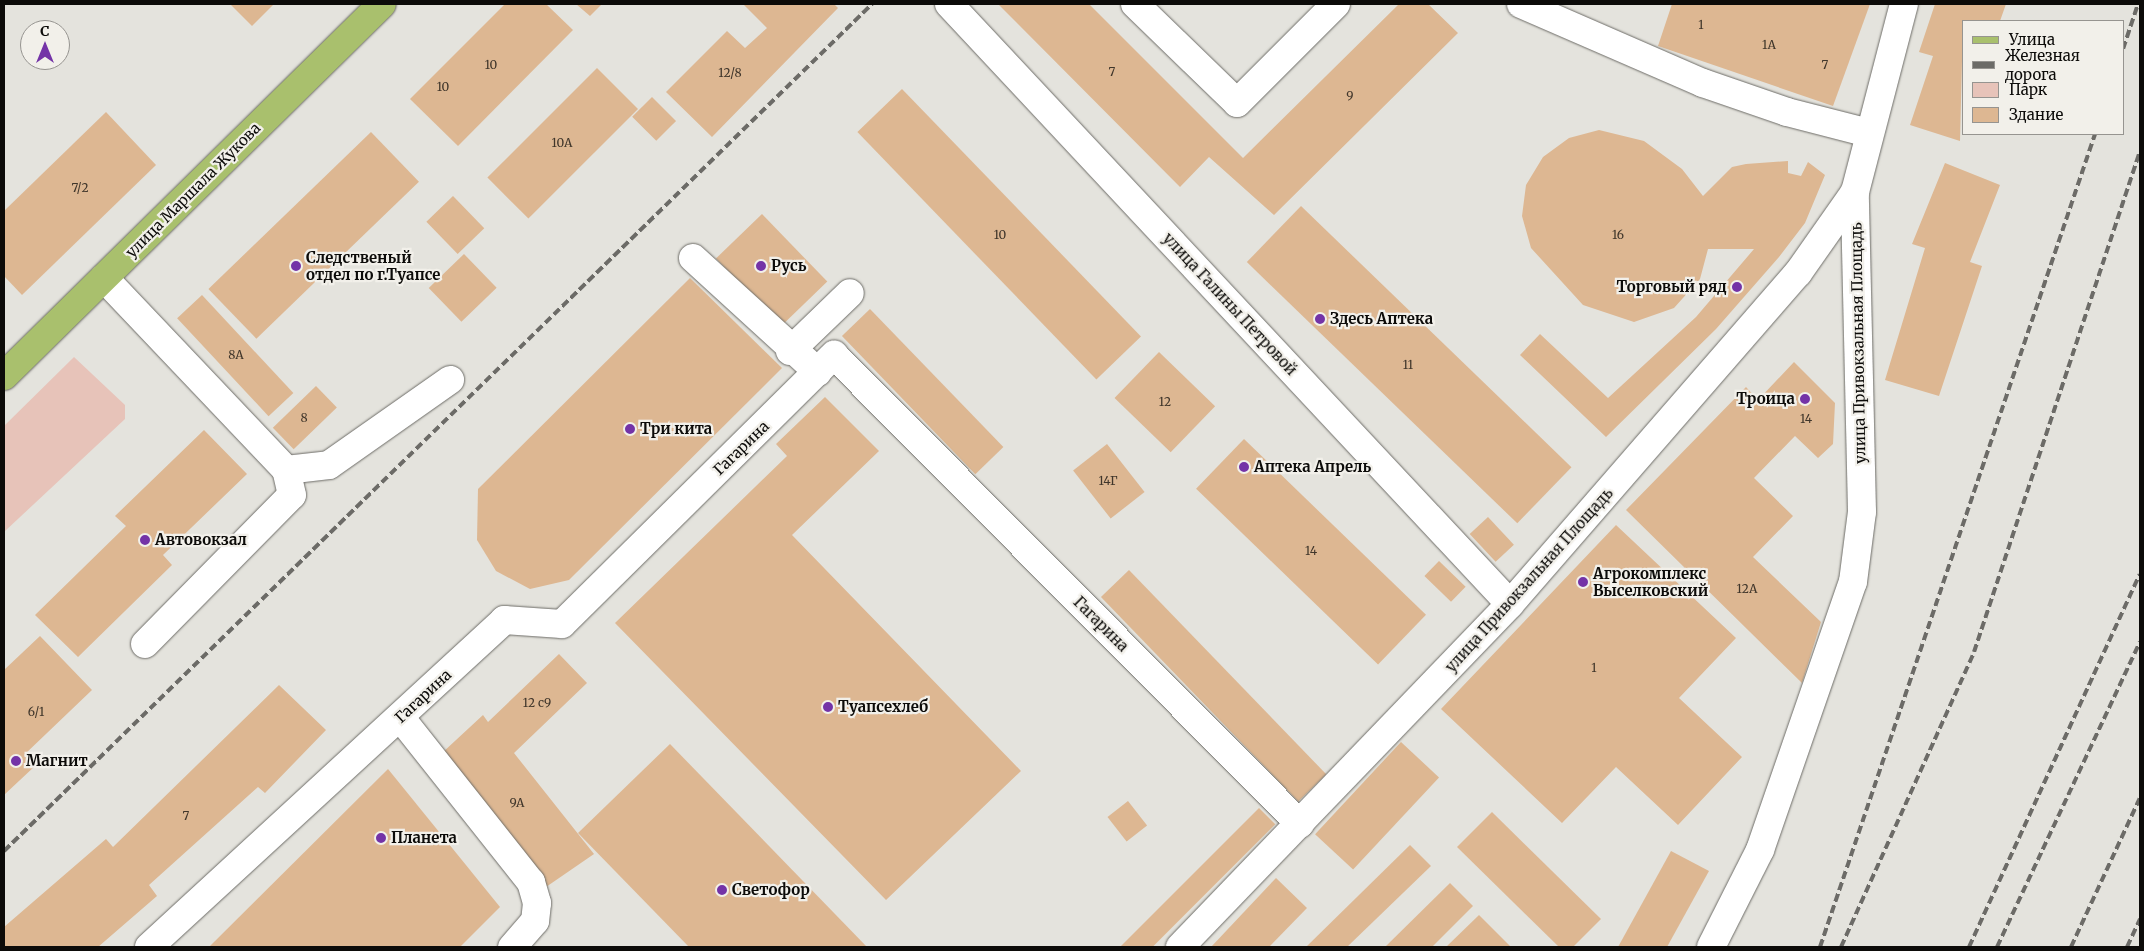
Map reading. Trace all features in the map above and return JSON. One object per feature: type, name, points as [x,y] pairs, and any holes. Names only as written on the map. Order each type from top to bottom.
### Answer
[{"type":"main road","name":"улица Маршала Жукова","points":[[4,376],[382,4]]},
{"type":"street","name":"улица Галины Петровой","points":[[949,4],[1510,604]]},
{"type":"street","points":[[1135,4],[1237,103],[1336,4]]},
{"type":"street","points":[[1521,4],[1703,83],[1787,112],[1869,133]]},
{"type":"street","name":"улица Привокзальная Площадь","points":[[1712,947],[1760,850],[1853,582],[1862,512],[1854,192],[1904,4]]},
{"type":"street","name":"улица Привокзальная Площадь","points":[[1180,947],[1510,604],[1798,273],[1854,192]]},
{"type":"street","points":[[693,258],[790,351],[818,372]]},
{"type":"street","points":[[104,278],[286,470],[292,494],[145,644]]},
{"type":"street","points":[[790,351],[850,293]]},
{"type":"street","name":"Гагарина","points":[[149,947],[504,620],[562,624],[834,355],[1300,824]]},
{"type":"street","points":[[286,470],[329,465],[450,380]]},
{"type":"street","points":[[400,717],[531,882],[537,902],[535,921],[512,947]]},
{"type":"green space","points":[[74,357],[125,405],[125,419],[4,532],[4,426]]},
{"type":"building","points":[[230,4],[274,4],[252,26]]},
{"type":"building","points":[[505,4],[546,4],[573,30],[458,146],[410,99]]},
{"type":"building","points":[[576,4],[602,4],[590,16]]},
{"type":"building","points":[[743,4],[834,4],[838,8],[712,137],[666,92],[727,31],[745,48],[767,28]]},
{"type":"building","points":[[1089,4],[1243,158],[1399,4],[1428,4],[1458,33],[1274,215],[1209,157],[1180,187],[999,5]]},
{"type":"building","points":[[1672,4],[1870,4],[1833,106],[1658,46]]},
{"type":"building","points":[[1935,4],[2006,4],[2000,20],[1962,20],[1960,141],[1910,125],[1933,56],[1919,52]]},
{"type":"building","points":[[597,68],[638,109],[528,219],[487,178]]},
{"type":"building","points":[[902,89],[1141,336],[1096,380],[857,132]]},
{"type":"building","points":[[652,97],[676,121],[656,141],[632,117]]},
{"type":"building","points":[[106,112],[156,165],[22,295],[4,276],[4,211]]},
{"type":"building","points":[[1599,130],[1644,141],[1682,169],[1703,196],[1732,167],[1746,164],[1788,161],[1788,173],[1801,176],[1808,162],[1825,175],[1805,223],[1779,257],[1716,329],[1606,437],[1520,355],[1540,334],[1608,398],[1696,317],[1754,249],[1708,249],[1700,279],[1674,308],[1634,322],[1583,305],[1531,248],[1522,216],[1526,185],[1543,157],[1569,138]]},
{"type":"building","points":[[371,132],[419,182],[256,339],[208,289]]},
{"type":"building","points":[[1945,163],[2000,185],[1970,262],[1982,266],[1939,396],[1885,380],[1925,248],[1912,244]]},
{"type":"building","points":[[453,196],[484,228],[458,254],[426,222]]},
{"type":"building","points":[[1301,206],[1571,467],[1517,523],[1247,262]]},
{"type":"building","points":[[762,214],[827,282],[781,326],[716,258]]},
{"type":"building","points":[[464,254],[497,288],[461,322],[429,288]]},
{"type":"building","name":"Три кита","points":[[690,278],[782,368],[569,580],[530,589],[496,571],[477,540],[478,489]]},
{"type":"building","points":[[202,295],[293,393],[269,416],[177,318]]},
{"type":"building","points":[[870,309],[1003,447],[975,474],[842,336]]},
{"type":"building","points":[[1159,352],[1215,406],[1171,452],[1115,398]]},
{"type":"building","points":[[1794,362],[1835,403],[1833,444],[1818,458],[1795,436],[1754,478],[1793,516],[1753,557],[1821,622],[1802,683],[1626,510],[1746,387],[1758,400]]},
{"type":"building","points":[[316,386],[337,408],[294,449],[273,428]]},
{"type":"building","name":"Туапсехлеб","points":[[825,397],[879,451],[792,535],[1021,771],[886,900],[615,623],[787,456],[776,444]]},
{"type":"building","name":"Автовокзал","points":[[204,430],[247,474],[163,555],[172,565],[78,657],[35,615],[126,526],[115,516]]},
{"type":"building","points":[[1244,439],[1426,615],[1378,664],[1196,489]]},
{"type":"building","points":[[1107,444],[1145,492],[1111,519],[1073,470]]},
{"type":"building","points":[[1488,517],[1514,545],[1496,562],[1470,534]]},
{"type":"building","points":[[1616,525],[1736,638],[1679,698],[1742,757],[1678,825],[1616,767],[1562,823],[1441,709]]},
{"type":"building","points":[[1439,561],[1466,587],[1451,602],[1424,576]]},
{"type":"building","points":[[1129,570],[1326,774],[1298,801],[1101,597]]},
{"type":"building","points":[[40,636],[92,690],[24,755],[35,766],[4,795],[4,670]]},
{"type":"building","points":[[559,654],[587,683],[514,753],[594,854],[546,887],[442,753],[483,715],[488,722]]},
{"type":"building","points":[[279,685],[326,730],[265,793],[258,787],[149,885],[157,896],[98,947],[4,947],[4,927],[106,839],[113,847]]},
{"type":"building","points":[[1401,742],[1439,777],[1353,870],[1315,834]]},
{"type":"building","name":"Светофор","points":[[670,744],[867,947],[689,947],[578,833]]},
{"type":"building","name":"Планета","points":[[388,769],[500,907],[460,947],[209,947]]},
{"type":"building","points":[[1128,801],[1147,825],[1127,841],[1108,817]]},
{"type":"building","points":[[1259,808],[1275,824],[1153,947],[1120,947]]},
{"type":"building","points":[[1492,812],[1601,919],[1573,947],[1559,947],[1457,847]]},
{"type":"building","points":[[1410,845],[1431,866],[1347,947],[1306,947]]},
{"type":"building","points":[[1671,851],[1709,871],[1667,947],[1618,947]]},
{"type":"building","points":[[1276,878],[1307,908],[1269,947],[1211,947]]},
{"type":"building","points":[[1450,883],[1473,906],[1432,947],[1385,947]]},
{"type":"building","points":[[1479,915],[1511,947],[1446,947]]},
{"type":"railway","points":[[4,851],[872,4]]},
{"type":"railway","points":[[2124,46],[2138,4]]},
{"type":"railway","points":[[1820,947],[2095,135]]},
{"type":"railway","points":[[1841,947],[1974,652],[2140,151]]},
{"type":"railway","points":[[1969,947],[2140,574]]},
{"type":"railway","points":[[1997,947],[2140,642]]},
{"type":"railway","points":[[2071,947],[2140,798]]},
{"type":"railway","points":[[2127,947],[2140,919]]},
{"type":"place","name":"Следственый отдел по г.Туапсе","points":[[296,266]]},
{"type":"place","name":"Русь","points":[[761,266]]},
{"type":"place","name":"Торговый ряд","points":[[1737,287]]},
{"type":"place","name":"Здесь Аптека","points":[[1320,319]]},
{"type":"place","name":"Троица","points":[[1805,399]]},
{"type":"place","name":"Три кита","points":[[630,429]]},
{"type":"place","name":"Аптека Апрель","points":[[1244,467]]},
{"type":"place","name":"Автовокзал","points":[[145,540]]},
{"type":"place","name":"Агрокомплекс Выселковский","points":[[1583,582]]},
{"type":"place","name":"Туапсехлеб","points":[[828,707]]},
{"type":"place","name":"Магнит","points":[[16,761]]},
{"type":"place","name":"Планета","points":[[381,838]]},
{"type":"place","name":"Светофор","points":[[722,890]]}]
